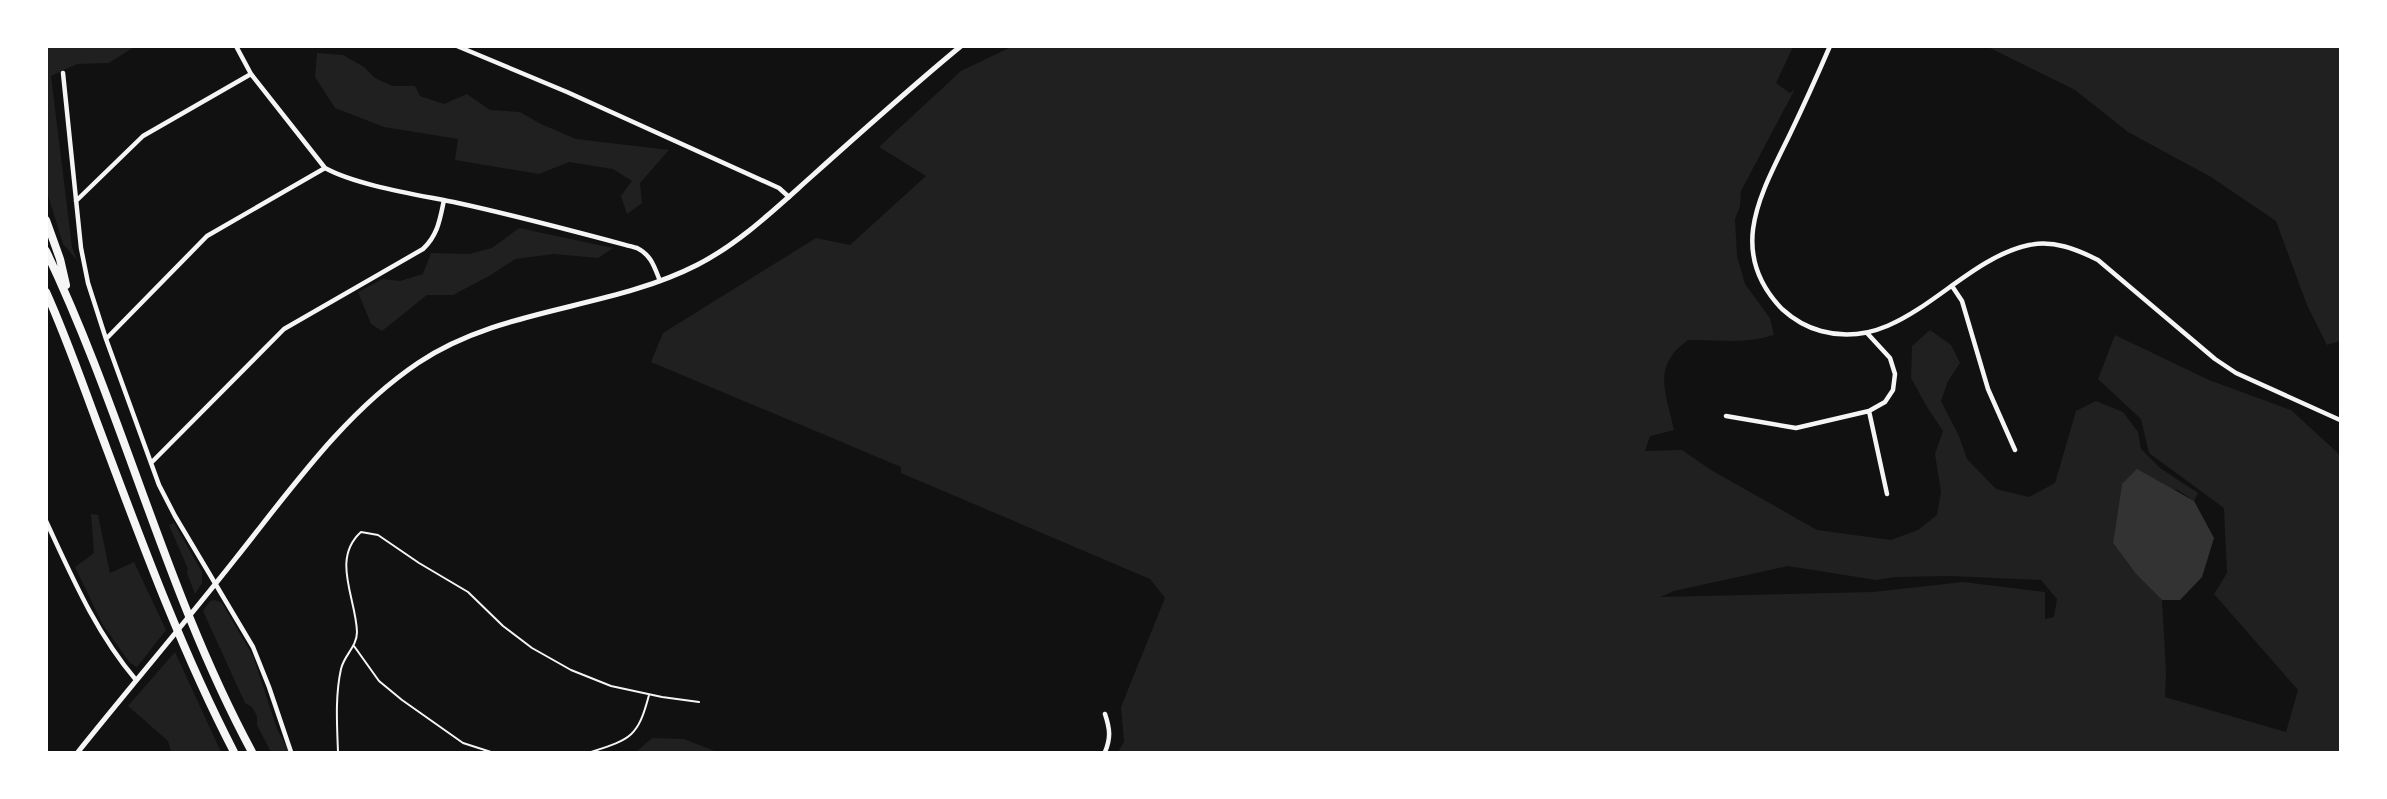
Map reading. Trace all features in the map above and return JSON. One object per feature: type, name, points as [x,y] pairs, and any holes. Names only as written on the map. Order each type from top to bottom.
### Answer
[{"type":"highway","points":[[46,220],[60,259],[70,301]]},
{"type":"highway","points":[[46,251],[70,301],[173,576],[207,659],[252,753]]},
{"type":"highway","points":[[46,292],[75,359],[161,593],[234,753]]},
{"type":"street","points":[[236,46],[251,74],[325,168],[334,174],[507,213],[637,248],[652,259],[660,281]]},
{"type":"street","points":[[457,46],[567,92],[769,183],[789,197]]},
{"type":"street","points":[[78,753],[299,479],[352,419],[380,392],[445,347],[483,331],[660,281],[698,265],[760,223],[922,78],[962,46]]},
{"type":"street","points":[[1830,46],[1760,196],[1752,227],[1753,256],[1759,278],[1771,297],[1793,319],[1830,334],[1867,333],[1898,321],[1988,261],[2008,251],[2043,243],[2077,249],[2098,260],[2236,373],[2340,420]]},
{"type":"street","points":[[63,73],[75,201],[88,283],[106,339],[151,463],[175,516],[253,647],[291,753]]},
{"type":"street","points":[[75,201],[142,136],[251,74]]},
{"type":"street","points":[[106,339],[207,236],[325,168]]},
{"type":"street","points":[[151,463],[276,335],[291,324],[334,302],[423,249],[433,240],[438,230],[444,200]]},
{"type":"street","points":[[1952,286],[1962,301],[1981,372],[2014,450]]},
{"type":"street","points":[[1725,416],[1796,428],[1869,411],[1885,402],[1893,390],[1895,374],[1890,358],[1867,333]]},
{"type":"street","points":[[1869,411],[1887,494]]},
{"type":"street","points":[[46,521],[93,619],[121,662],[136,680]]},
{"type":"street","points":[[1105,714],[1110,741],[1105,753]]},
{"type":"lane","points":[[338,753],[339,682],[346,656],[354,646],[357,631],[347,581],[347,550],[354,538],[361,532],[378,535],[418,563],[468,591],[503,626],[531,648],[571,670],[611,686],[699,702]]},
{"type":"lane","points":[[354,646],[379,681],[402,700],[463,743],[491,753]]},
{"type":"lane","points":[[591,753],[622,742],[638,728],[649,694]]},
{"type":"shaded area","points":[[46,47],[134,47],[109,63],[77,64],[51,76],[72,247],[77,260],[63,244],[47,192]]},
{"type":"shaded area","points":[[1011,47],[1793,47],[1776,83],[1790,93],[1795,89],[1741,191],[1740,206],[1735,219],[1737,256],[1745,284],[1770,318],[1774,335],[1741,341],[1688,340],[1679,348],[1667,365],[1664,383],[1674,430],[1650,436],[1645,451],[1682,450],[1711,470],[1817,530],[1891,540],[1918,530],[1937,515],[1941,492],[1935,454],[1943,431],[1911,378],[1912,346],[1930,330],[1951,345],[1960,363],[1948,381],[1941,401],[1959,436],[1967,459],[1996,489],[2029,497],[2055,483],[2076,411],[2096,401],[2123,412],[2138,432],[2141,449],[2160,468],[2198,493],[2194,501],[2178,490],[2122,484],[2113,543],[2136,574],[2162,600],[2165,697],[2286,732],[2298,690],[2214,594],[2227,573],[2224,508],[2149,453],[2141,419],[2098,379],[2115,335],[2209,380],[2291,410],[2340,455],[2340,752],[1118,752],[1124,742],[1121,707],[1165,598],[1150,579],[901,473],[901,467],[651,362],[663,333],[816,238],[850,245],[926,176],[879,147],[961,71]],"holes":[[[1788,566],[1876,580],[1895,577],[1950,576],[2041,580],[2057,599],[2054,617],[2045,619],[2045,592],[1963,582],[1873,592],[1660,597],[1674,591]]]},
{"type":"shaded area","points":[[1988,47],[2340,47],[2340,341],[2327,345],[2307,305],[2276,221],[2211,177],[2128,132],[2075,90]]},
{"type":"shaded area","points":[[317,53],[343,55],[364,67],[375,78],[392,86],[415,86],[420,96],[444,104],[467,94],[490,110],[520,112],[576,139],[669,150],[640,183],[642,203],[627,214],[621,196],[632,181],[613,169],[569,162],[539,174],[455,160],[458,139],[384,127],[335,108],[315,77]]},
{"type":"shaded area","points":[[519,228],[613,248],[598,258],[554,254],[515,259],[453,295],[427,295],[382,331],[371,324],[358,292],[383,279],[400,281],[423,274],[431,253],[469,254],[492,248]]},
{"type":"shaded area","points":[[2137,469],[2194,501],[2214,538],[2202,577],[2180,600],[2162,600],[2136,574],[2113,543],[2122,484]]},
{"type":"shaded area","points":[[91,514],[98,515],[110,573],[134,562],[166,630],[137,667],[130,663],[103,625],[75,567],[94,553]]},
{"type":"shaded area","points":[[174,523],[202,572],[202,583],[195,594],[187,573],[188,569],[169,525]]},
{"type":"shaded area","points":[[215,600],[222,603],[253,656],[277,729],[289,752],[271,752],[257,725],[257,716],[252,707],[245,703],[203,611],[210,601]]},
{"type":"shaded area","points":[[175,652],[221,752],[171,752],[168,741],[128,706]]},
{"type":"shaded area","points":[[652,738],[684,739],[717,752],[636,752]]}]
